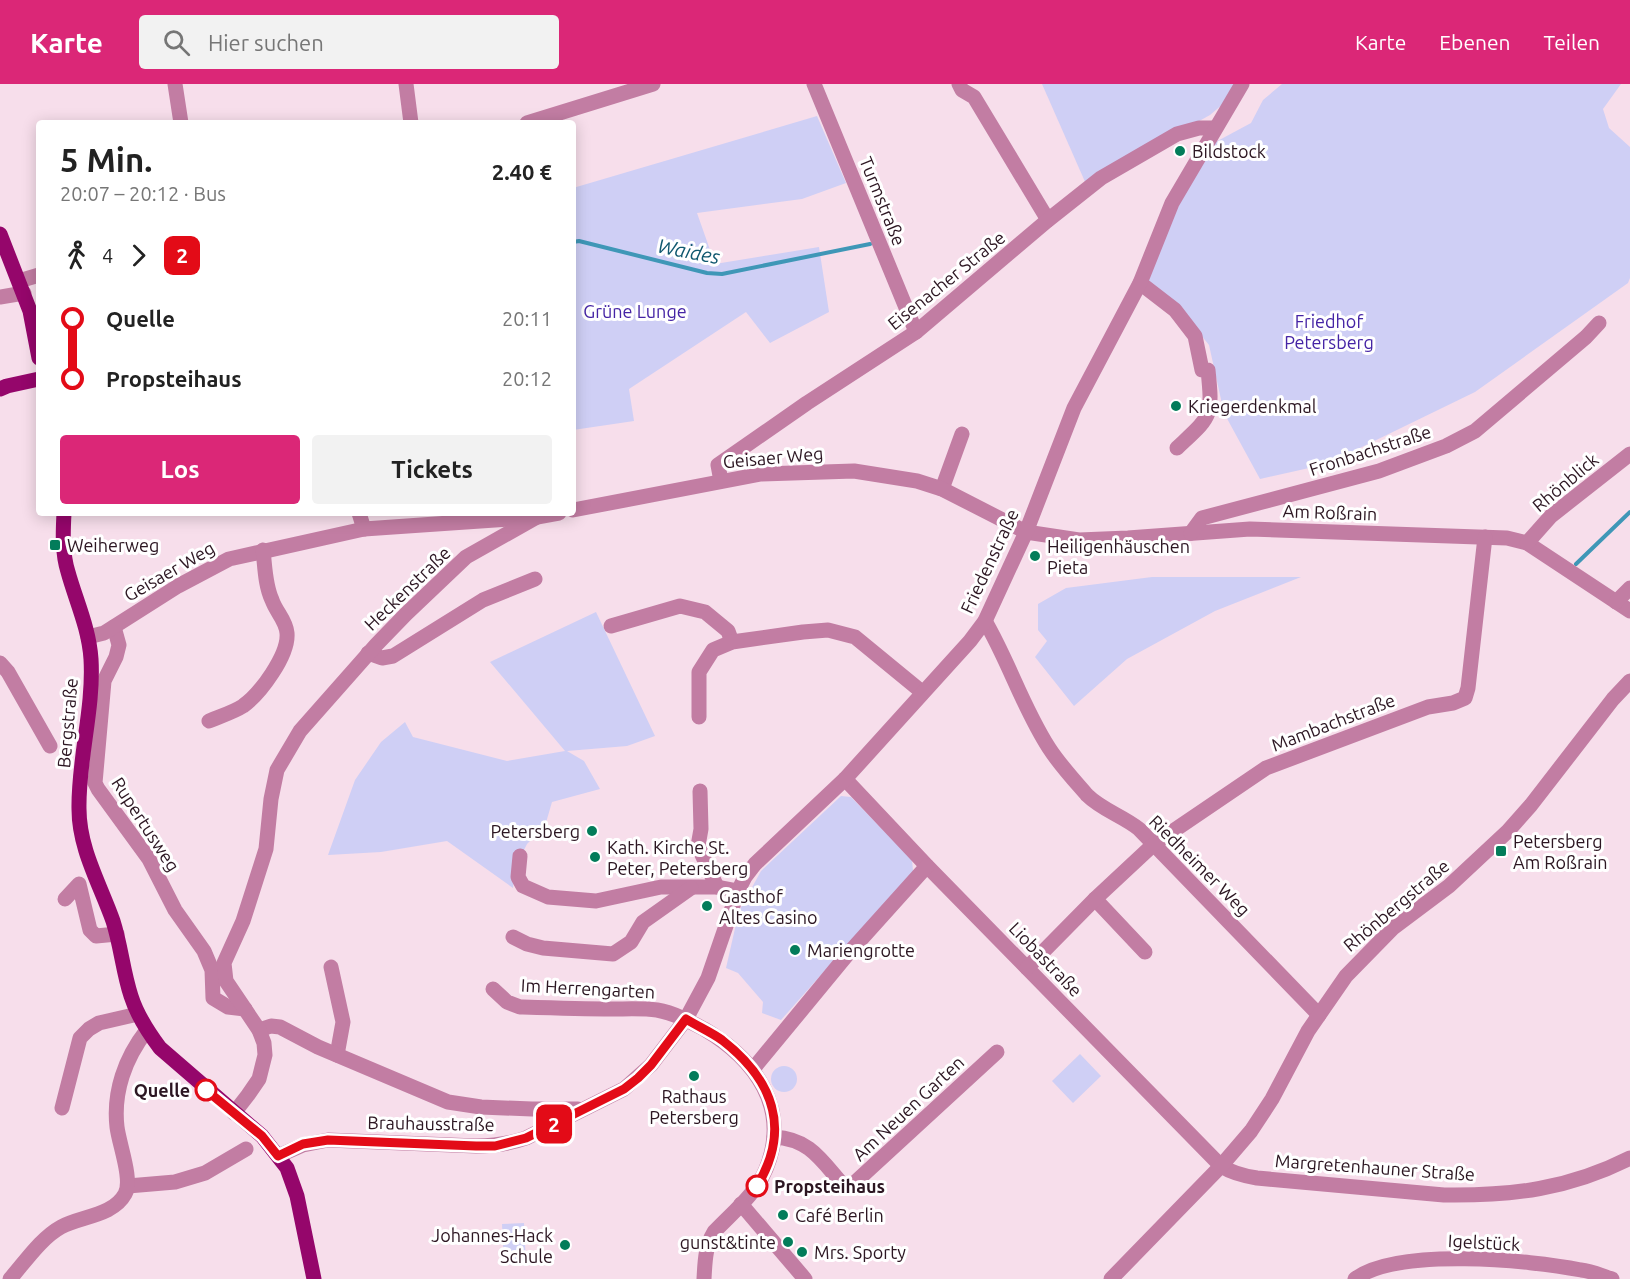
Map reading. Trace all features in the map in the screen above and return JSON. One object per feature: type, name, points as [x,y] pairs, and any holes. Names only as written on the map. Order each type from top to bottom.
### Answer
[{"type":"main road","points":[[0,234],[34,323],[36,337]]},
{"type":"main road","points":[[0,389],[36,380]]},
{"type":"main road","name":"Bergstraße","points":[[64,516],[67,570],[88,637],[91,679],[79,795],[80,824],[90,865],[117,934],[126,979],[138,1014],[159,1048],[262,1136],[287,1168],[297,1196],[314,1279]]},
{"type":"street","points":[[175,84],[181,120]]},
{"type":"street","points":[[406,84],[411,120]]},
{"type":"street","points":[[537,120],[652,84]]},
{"type":"street","name":"Turmstraße","points":[[814,84],[916,332]]},
{"type":"street","points":[[959,84],[962,90],[974,97],[1048,220]]},
{"type":"street","name":"Friedenstraße","points":[[686,1019],[708,978],[745,877],[755,864],[845,779],[970,641],[985,621],[1026,532],[1074,408],[1140,283],[1172,203],[1242,84]]},
{"type":"street","name":"Eisenacher Straße","points":[[721,481],[718,465],[807,403],[916,332],[1101,178],[1177,134],[1199,128],[1215,128]]},
{"type":"street","points":[[0,297],[36,277]]},
{"type":"street","points":[[1140,283],[1174,310],[1196,336],[1202,370],[1208,370],[1211,400],[1207,419],[1177,448]]},
{"type":"street","name":"Fronbachstraße","points":[[1191,533],[1202,518],[1379,471],[1446,446],[1475,431],[1586,337],[1599,323]]},
{"type":"street","points":[[942,489],[962,434]]},
{"type":"street","name":"Rhönblick","points":[[1527,543],[1551,516],[1630,454]]},
{"type":"street","name":"Geisaer Weg","points":[[576,509],[761,474],[854,471],[917,481],[942,489],[1026,532]]},
{"type":"street","points":[[360,516],[364,529]]},
{"type":"street","name":"Geisaer Weg","points":[[88,637],[104,633],[178,586],[229,559],[364,529],[542,516]]},
{"type":"street","name":"Heckenstraße","points":[[234,1113],[248,1095],[264,1066],[264,1043],[259,1030],[226,981],[224,963],[243,921],[266,849],[271,798],[277,770],[300,731],[406,614],[466,557],[537,517]]},
{"type":"street","name":"Am Roßrain","points":[[1026,532],[1079,540],[1250,529],[1507,538],[1527,543],[1630,611]]},
{"type":"street","name":"Mambachstraße","points":[[1027,968],[1095,899],[1154,844],[1266,768],[1428,707],[1453,703],[1465,698],[1485,537]]},
{"type":"street","points":[[209,721],[233,711],[256,695],[275,668],[287,641],[286,625],[267,587],[263,550]]},
{"type":"street","name":"Heckenstraße","points":[[369,653],[382,658],[393,656],[483,600],[536,579]]},
{"type":"street","points":[[1616,602],[1630,588]]},
{"type":"street","points":[[611,626],[680,606],[705,612],[728,631],[732,642]]},
{"type":"street","name":"Riedheimer Weg","points":[[985,621],[1049,749],[1093,801],[1130,822],[1154,844],[1319,1015]]},
{"type":"street","name":"Rupertusweg","points":[[114,627],[119,645],[116,657],[104,681],[95,783],[149,859],[176,910],[207,956],[212,970],[213,998],[228,1007],[245,1009]]},
{"type":"street","points":[[699,717],[699,672],[712,650],[732,642],[828,630],[843,632],[855,637],[922,692]]},
{"type":"street","points":[[0,663],[8,672],[50,746]]},
{"type":"street","name":"Rhönbergstraße","points":[[1111,1279],[1221,1166],[1251,1131],[1267,1107],[1298,1047],[1346,976],[1369,951],[1411,913],[1449,886],[1508,831],[1612,699],[1630,681]]},
{"type":"street","name":"Liobastraße","points":[[845,779],[927,866],[1221,1166]]},
{"type":"street","points":[[700,791],[701,829],[698,846],[717,887]]},
{"type":"street","points":[[520,856],[518,878],[523,886],[548,897],[596,901],[661,887],[717,887],[738,891]]},
{"type":"street","points":[[753,1069],[847,955],[927,866]]},
{"type":"street","points":[[65,899],[79,884],[90,930],[96,936],[108,937],[117,934]]},
{"type":"street","points":[[513,937],[543,948],[613,954],[631,942],[643,922],[691,888]]},
{"type":"street","points":[[1095,899],[1145,952]]},
{"type":"street","points":[[331,967],[343,1022],[337,1055]]},
{"type":"street","name":"Im Herrengarten","points":[[493,989],[507,1002],[520,1007],[657,1010],[686,1019],[721,1039],[753,1069],[770,1099],[774,1137],[766,1169],[756,1187],[709,1240],[706,1249],[704,1279]]},
{"type":"street","points":[[62,1108],[80,1038],[99,1023],[138,1014]]},
{"type":"street","name":"Brauhausstraße","points":[[278,1156],[303,1144],[328,1140],[495,1146],[526,1138],[624,1089],[651,1065],[686,1019]]},
{"type":"street","points":[[259,1030],[275,1025],[337,1055],[448,1102],[481,1107],[584,1109]]},
{"type":"street","points":[[10,1279],[60,1227],[99,1213],[116,1204],[124,1196],[128,1186],[117,1127],[116,1107],[129,1055],[147,1030]]},
{"type":"street","name":"Am Neuen Garten","points":[[774,1137],[804,1144],[843,1185],[850,1187],[997,1052]]},
{"type":"street","points":[[128,1186],[175,1182],[205,1173],[246,1149]]},
{"type":"street","name":"Margretenhauner Straße","points":[[1221,1166],[1241,1175],[1257,1178],[1444,1195],[1474,1195],[1556,1187],[1592,1175],[1630,1158]]},
{"type":"street","points":[[741,1204],[805,1278]]},
{"type":"street","name":"Igelstück","points":[[1355,1279],[1383,1266],[1405,1261],[1449,1258],[1583,1270],[1612,1279]]},
{"type":"green space","points":[[1042,84],[1236,84],[1224,103],[1210,115],[1086,184]]},
{"type":"green space","name":"Friedhof Petersberg","points":[[1282,84],[1621,84],[1603,109],[1609,128],[1630,147],[1630,278],[1628,283],[1475,392],[1327,464],[1260,479],[1224,413],[1209,345],[1176,304],[1144,280],[1175,205],[1210,145],[1251,123],[1263,100]]},
{"type":"green space","name":"Grüne Lunge","points":[[817,116],[846,183],[802,199],[697,213],[715,264],[819,247],[829,312],[770,343],[746,312],[629,389],[634,421],[576,430],[576,187]]},
{"type":"green space","points":[[1152,577],[1301,577],[1215,611],[1127,659],[1074,706],[1035,657],[1047,641],[1038,630],[1038,604],[1066,588]]},
{"type":"green space","points":[[596,612],[655,736],[627,746],[567,751],[584,761],[600,789],[552,802],[545,826],[527,844],[515,868],[513,888],[447,841],[381,852],[328,855],[355,780],[381,742],[405,722],[413,737],[507,761],[565,751],[490,662]]},
{"type":"green space","points":[[841,796],[851,797],[912,860],[913,871],[781,1020],[762,1013],[763,1002],[738,973],[726,968],[739,911],[761,871]]},
{"type":"green space","points":[[1080,1054],[1101,1076],[1073,1103],[1052,1081]]},
{"type":"green space","points":[[784,1066],[793,1070],[797,1079],[793,1088],[784,1092],[775,1088],[771,1079],[775,1070]]},
{"type":"green space","points":[[524,1223],[526,1264],[504,1265],[502,1224]]},
{"type":"waterway","name":"Waides","points":[[576,242],[707,273],[722,274],[870,244]]},
{"type":"waterway","points":[[1576,564],[1630,512]]},
{"type":"bus line","name":"2","points":[[206,1090],[262,1136],[278,1156],[303,1144],[328,1140],[495,1146],[526,1138],[624,1089],[651,1065],[686,1019],[721,1039],[753,1069],[770,1099],[774,1137],[770,1160],[757,1186]]},
{"type":"place","name":"Bildstock","points":[[1180,151]]},
{"type":"place","name":"Kriegerdenkmal","points":[[1176,406]]},
{"type":"place","name":"Weiherweg","points":[[55,545]]},
{"type":"place","name":"Heiligenhäuschen Pieta","points":[[1035,556]]},
{"type":"place","name":"Petersberg","points":[[592,831]]},
{"type":"place","name":"Petersberg Am Roßrain","points":[[1501,851]]},
{"type":"place","name":"Kath. Kirche St. Peter, Petersberg","points":[[595,857]]},
{"type":"place","name":"Gasthof Altes Casino","points":[[707,906]]},
{"type":"place","name":"Mariengrotte","points":[[795,950]]},
{"type":"place","name":"Rathaus Petersberg","points":[[694,1076]]},
{"type":"place","name":"Quelle","points":[[206,1090]]},
{"type":"place","name":"Propsteihaus","points":[[757,1186]]},
{"type":"place","name":"Café Berlin","points":[[783,1215]]},
{"type":"place","name":"gunst&tinte","points":[[788,1242]]},
{"type":"place","name":"Johannes-Hack Schule","points":[[565,1245]]},
{"type":"place","name":"Mrs. Sporty","points":[[802,1252]]}]
